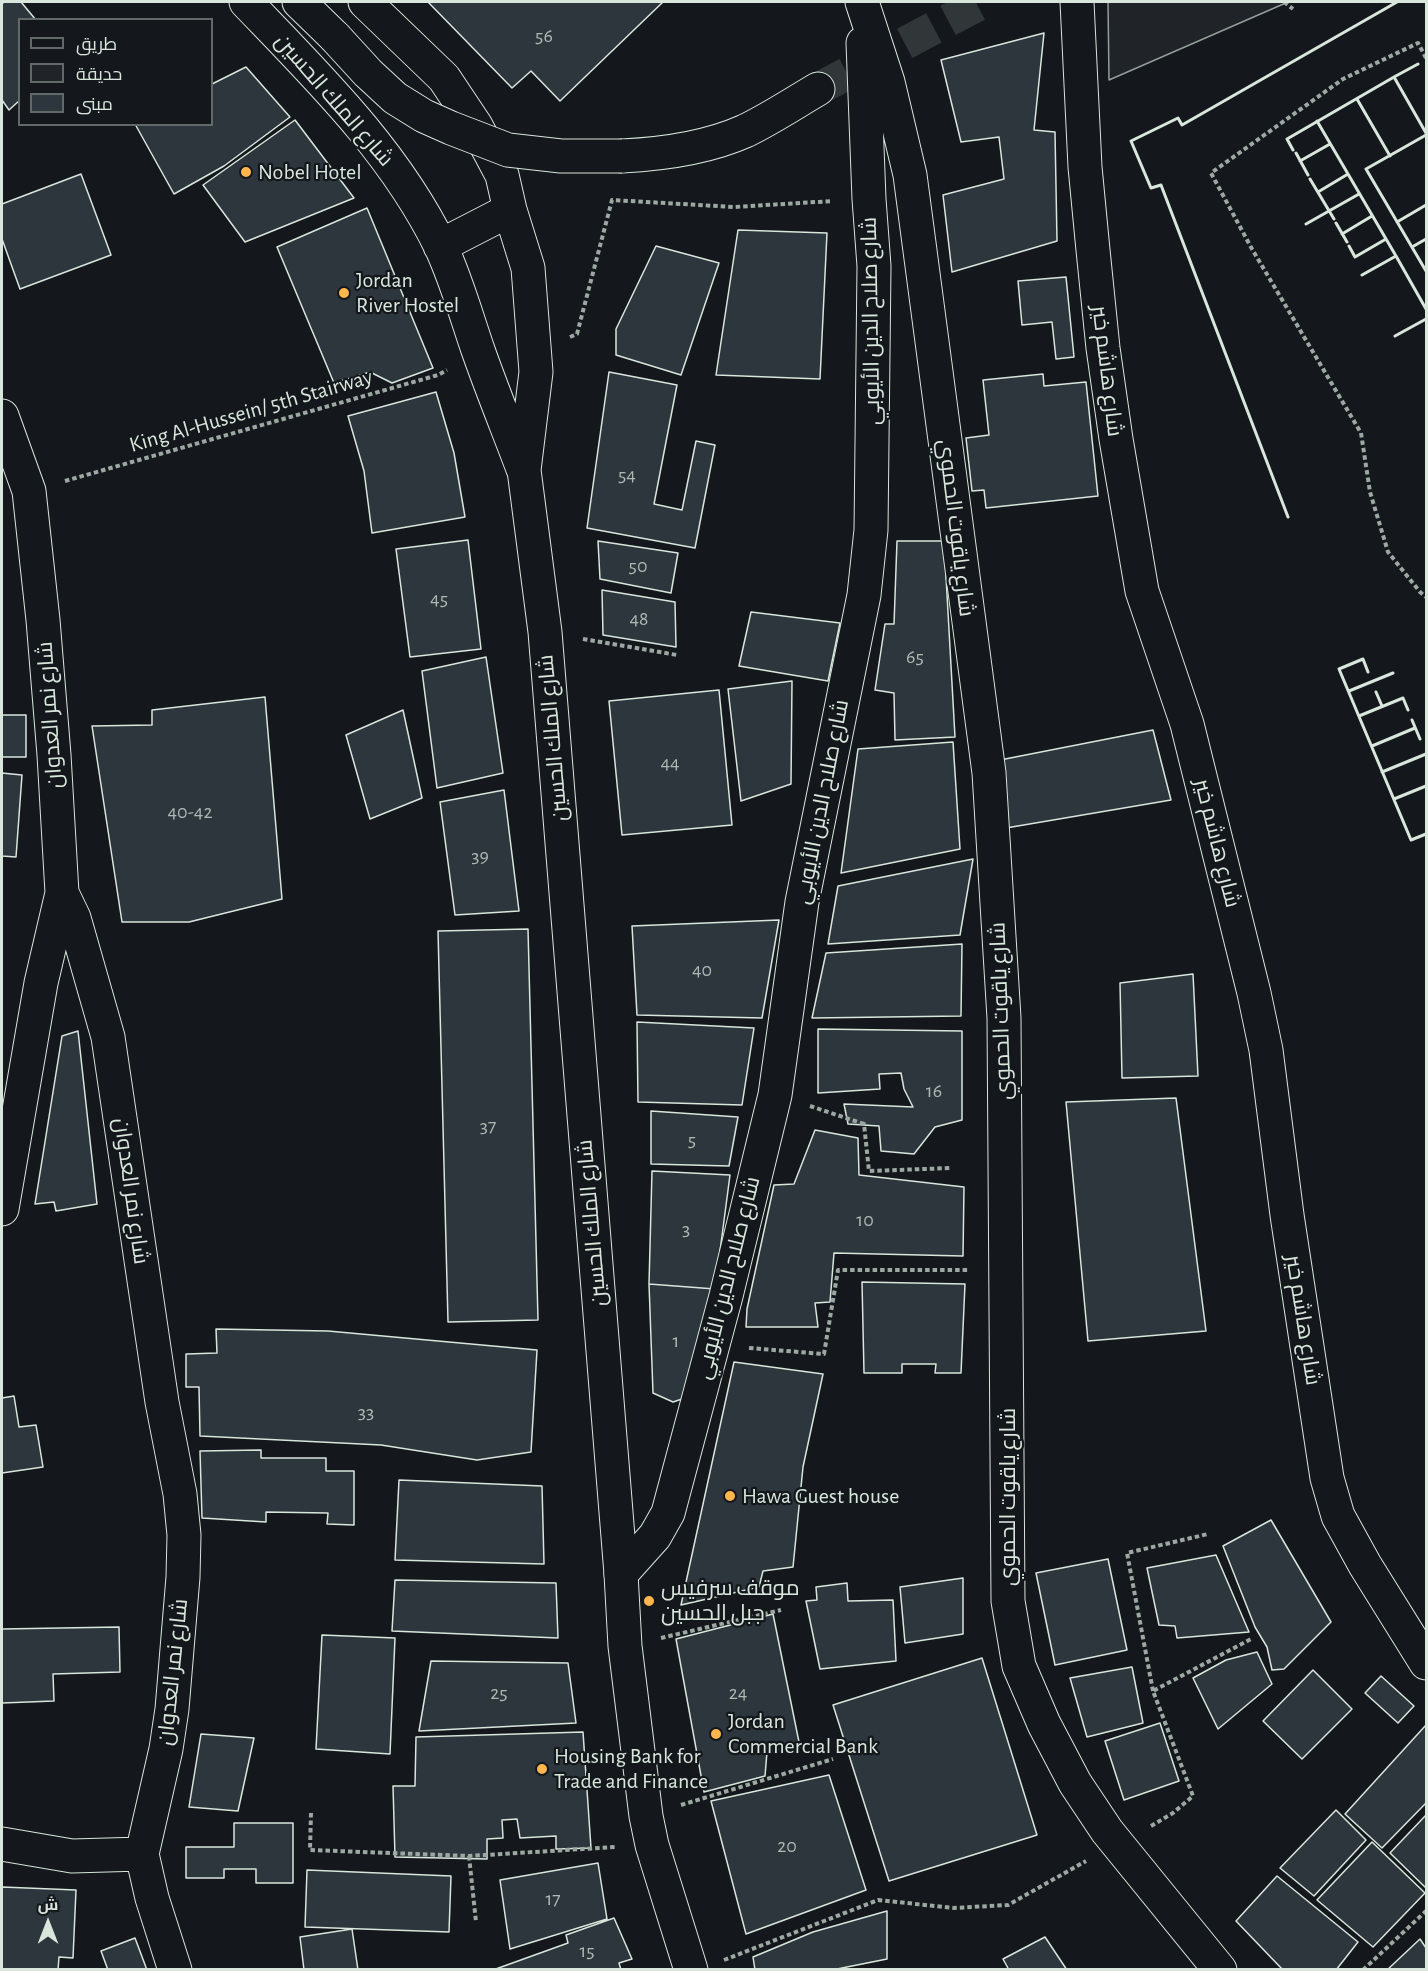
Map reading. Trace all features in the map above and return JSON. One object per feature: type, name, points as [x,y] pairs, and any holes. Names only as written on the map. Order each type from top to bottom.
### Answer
[{"type":"street","name":"شارع الملك الحسين","points":[[246,2],[334,93],[361,126],[394,168],[441,246],[524,470],[545,632],[625,1646],[649,1830],[691,1970]]},
{"type":"street","points":[[299,2],[395,98],[424,116],[508,150],[561,156],[622,156],[643,155],[710,144],[746,130],[818,89]]},
{"type":"street","name":"شارع الملك الحسين","points":[[365,2],[444,78],[476,126],[502,175],[528,268],[535,354],[536,372],[524,470]]},
{"type":"street","name":"شارع صلاح الدين الأيوبي","points":[[621,1574],[655,1536],[668,1513],[726,1296],[775,1095],[802,902],[864,595],[871,530],[874,266],[861,2]]},
{"type":"street","name":"شارع ياقوت الحموي","points":[[861,2],[888,82],[910,175],[989,773],[1004,1018],[1008,1602],[1020,1666],[1044,1724],[1075,1783],[1118,1844],[1220,1970]]},
{"type":"street","name":"شارع هاشم خير","points":[[1077,2],[1085,166],[1102,348],[1118,451],[1142,591],[1187,724],[1266,1050],[1287,1215],[1327,1478],[1338,1516],[1365,1565],[1426,1663]]},
{"type":"street","points":[[441,246],[510,210]]},
{"type":"street","points":[[874,266],[923,274]]},
{"type":"street","name":"شارع نمر العدوان","points":[[2,416],[29,491],[44,620],[62,893],[74,918],[108,1036],[162,1402],[180,1494],[184,1535],[183,1577],[172,1709],[166,1749],[142,1854],[152,1898],[175,1970]]},
{"type":"street","points":[[2,1209],[41,983],[62,893]]},
{"type":"street","points":[[2,1844],[72,1856],[142,1854]]},
{"type":"path","points":[[1284,2],[1293,9]]},
{"type":"path","points":[[1426,58],[1418,43],[1343,80],[1211,173],[1252,249],[1362,433],[1370,492],[1388,552],[1426,597]]},
{"type":"path","points":[[535,354],[577,334],[612,200],[734,207],[869,199]]},
{"type":"path","name":"King Al-Hussein/ 5th Stairway","points":[[29,491],[438,375],[479,353]]},
{"type":"path","points":[[545,632],[677,655]]},
{"type":"path","points":[[775,1095],[864,1124],[869,1171],[952,1168]]},
{"type":"path","points":[[712,1346],[824,1354],[838,1270],[1007,1270]]},
{"type":"path","points":[[723,1961],[878,1900],[954,1908],[1008,1905],[1173,1813],[1193,1796],[1153,1691],[1127,1553],[1208,1534]]},
{"type":"path","points":[[625,1646],[781,1610]]},
{"type":"path","points":[[1153,1691],[1251,1639]]},
{"type":"path","points":[[311,1813],[310,1850],[468,1856],[649,1830],[832,1759]]},
{"type":"path","points":[[468,1856],[476,1922]]},
{"type":"path","points":[[1363,1970],[1426,1911]]},
{"type":"green space","points":[[1108,2],[1288,2],[1109,80]]},
{"type":"building","points":[[21,2],[34,18],[18,18],[18,102],[9,110],[2,100],[2,4]]},
{"type":"building","points":[[428,2],[663,2],[560,101],[531,71],[512,88]]},
{"type":"building","points":[[1044,33],[1034,130],[1055,132],[1057,241],[952,272],[943,195],[1004,179],[999,137],[961,142],[941,60]]},
{"type":"building","points":[[246,67],[290,117],[224,166],[174,194],[136,126],[213,126],[213,84]]},
{"type":"building","points":[[295,120],[354,198],[245,242],[203,185]]},
{"type":"building","points":[[81,174],[111,255],[20,289],[2,239],[2,204]]},
{"type":"building","points":[[367,208],[433,368],[392,383],[370,372],[334,383],[277,247]]},
{"type":"building","points":[[738,230],[827,233],[820,379],[716,375]]},
{"type":"building","points":[[656,246],[719,263],[681,375],[616,355],[616,329]]},
{"type":"building","points":[[1066,277],[1074,357],[1056,359],[1052,322],[1022,325],[1018,281]]},
{"type":"building","points":[[609,372],[677,385],[654,504],[682,510],[696,441],[715,445],[695,548],[587,528]]},
{"type":"building","points":[[1043,374],[1044,386],[1086,382],[1098,496],[986,508],[984,490],[972,491],[966,438],[989,435],[983,380]]},
{"type":"building","points":[[436,392],[454,453],[465,517],[372,533],[364,471],[348,416]]},
{"type":"building","points":[[468,540],[481,649],[410,657],[396,549]]},
{"type":"building","points":[[598,541],[678,553],[671,593],[600,579]]},
{"type":"building","points":[[897,541],[944,541],[955,737],[895,740],[894,693],[875,690],[885,624],[894,624]]},
{"type":"building","points":[[602,590],[675,602],[676,647],[603,635]]},
{"type":"building","points":[[751,612],[840,623],[828,681],[739,666]]},
{"type":"building","points":[[486,657],[503,773],[437,788],[422,671]]},
{"type":"building","points":[[792,681],[791,784],[741,801],[728,689]]},
{"type":"building","points":[[719,690],[732,825],[622,835],[609,701]]},
{"type":"building","points":[[265,697],[282,899],[189,922],[122,922],[92,726],[152,725],[152,710]]},
{"type":"building","points":[[403,710],[422,798],[370,819],[346,735]]},
{"type":"building","points":[[2,715],[26,715],[26,757],[2,757]]},
{"type":"building","points":[[1153,730],[1171,800],[1006,828],[1000,760]]},
{"type":"building","points":[[953,742],[960,849],[841,873],[858,749]]},
{"type":"building","points":[[2,773],[22,775],[16,857],[2,856]]},
{"type":"building","points":[[504,790],[519,911],[455,915],[440,802]]},
{"type":"building","points":[[973,859],[960,935],[828,944],[838,886]]},
{"type":"building","points":[[779,920],[762,1018],[637,1015],[632,926]]},
{"type":"building","points":[[528,929],[538,1320],[448,1322],[438,931]]},
{"type":"building","points":[[962,944],[961,1016],[812,1018],[826,953]]},
{"type":"building","points":[[1193,974],[1198,1076],[1122,1078],[1120,983]]},
{"type":"building","points":[[637,1022],[754,1028],[742,1105],[638,1102]]},
{"type":"building","points":[[818,1029],[962,1031],[962,1120],[935,1127],[914,1154],[881,1151],[879,1126],[848,1124],[844,1104],[913,1107],[904,1089],[901,1073],[879,1074],[880,1089],[818,1093]]},
{"type":"building","points":[[78,1031],[97,1204],[56,1211],[54,1202],[35,1204],[62,1036]]},
{"type":"building","points":[[1176,1098],[1206,1331],[1088,1341],[1066,1102]]},
{"type":"building","points":[[651,1111],[738,1117],[729,1166],[651,1164]]},
{"type":"building","points":[[815,1130],[858,1138],[859,1175],[964,1187],[963,1256],[834,1253],[830,1302],[815,1303],[818,1327],[746,1327],[747,1309],[774,1185],[794,1184]]},
{"type":"building","points":[[652,1171],[730,1175],[715,1289],[649,1284]]},
{"type":"building","points":[[862,1282],[965,1284],[961,1373],[935,1373],[936,1364],[902,1364],[902,1373],[864,1373]]},
{"type":"building","points":[[649,1284],[715,1289],[685,1398],[673,1402],[653,1393]]},
{"type":"building","points":[[216,1329],[328,1331],[537,1350],[531,1452],[477,1460],[381,1445],[200,1436],[199,1387],[186,1387],[186,1354],[217,1353]]},
{"type":"building","points":[[734,1362],[823,1374],[803,1467],[793,1567],[763,1571],[759,1587],[681,1605]]},
{"type":"building","points":[[14,1396],[19,1427],[36,1425],[43,1467],[2,1473],[2,1398]]},
{"type":"building","points":[[261,1450],[261,1458],[326,1458],[326,1471],[354,1471],[354,1525],[327,1524],[328,1513],[266,1512],[266,1522],[202,1518],[200,1451]]},
{"type":"building","points":[[399,1480],[542,1486],[544,1564],[395,1560]]},
{"type":"building","points":[[1271,1520],[1331,1622],[1284,1669],[1272,1670],[1267,1647],[1255,1627],[1223,1546]]},
{"type":"building","points":[[1216,1555],[1249,1632],[1177,1638],[1175,1626],[1159,1625],[1147,1568]]},
{"type":"building","points":[[1108,1559],[1127,1650],[1055,1665],[1036,1573]]},
{"type":"building","points":[[963,1578],[963,1634],[905,1643],[900,1587]]},
{"type":"building","points":[[395,1580],[556,1583],[558,1638],[392,1631]]},
{"type":"building","points":[[847,1583],[848,1601],[893,1600],[896,1661],[820,1669],[806,1601],[817,1600],[816,1587]]},
{"type":"building","points":[[773,1614],[800,1747],[767,1752],[765,1776],[704,1792],[676,1639]]},
{"type":"building","points":[[119,1627],[120,1672],[53,1674],[54,1701],[2,1703],[2,1629]]},
{"type":"building","points":[[322,1635],[395,1638],[390,1754],[316,1749]]},
{"type":"building","points":[[1257,1652],[1272,1684],[1218,1729],[1193,1678],[1226,1660]]},
{"type":"building","points":[[982,1658],[1037,1835],[889,1881],[833,1705]]},
{"type":"building","points":[[431,1661],[568,1663],[576,1723],[419,1731]]},
{"type":"building","points":[[1132,1667],[1143,1723],[1087,1737],[1070,1678]]},
{"type":"building","points":[[1313,1670],[1352,1709],[1302,1759],[1263,1721]]},
{"type":"building","points":[[1381,1676],[1414,1706],[1398,1723],[1365,1693]]},
{"type":"building","points":[[1160,1723],[1179,1781],[1124,1800],[1105,1741]]},
{"type":"building","points":[[1426,1725],[1426,1803],[1382,1848],[1345,1814]]},
{"type":"building","points":[[583,1732],[591,1848],[556,1849],[556,1836],[520,1838],[517,1819],[502,1820],[503,1838],[487,1839],[487,1859],[395,1857],[393,1786],[415,1786],[416,1737]]},
{"type":"building","points":[[201,1734],[254,1738],[238,1811],[189,1807]]},
{"type":"building","points":[[829,1775],[866,1890],[746,1934],[711,1801]]},
{"type":"building","points":[[1336,1810],[1366,1840],[1314,1896],[1280,1868]]},
{"type":"building","points":[[1426,1815],[1426,1888],[1390,1853]]},
{"type":"building","points":[[234,1823],[293,1823],[293,1883],[256,1883],[256,1869],[224,1869],[224,1878],[186,1878],[186,1847],[234,1847]]},
{"type":"building","points":[[1372,1842],[1425,1893],[1373,1947],[1317,1900]]},
{"type":"building","points":[[598,1863],[607,1919],[510,1949],[500,1880]]},
{"type":"building","points":[[307,1870],[451,1876],[449,1932],[305,1927]]},
{"type":"building","points":[[1277,1876],[1358,1942],[1336,1970],[1283,1970],[1236,1921]]},
{"type":"building","points":[[2,1887],[76,1890],[73,1958],[59,1957],[58,1970],[2,1970]]},
{"type":"building","points":[[887,1911],[887,1959],[832,1970],[755,1970],[753,1957],[813,1932]]},
{"type":"building","points":[[614,1918],[632,1959],[619,1963],[621,1970],[493,1970],[568,1943],[566,1935]]},
{"type":"building","points":[[352,1929],[358,1970],[304,1970],[300,1937]]},
{"type":"building","points":[[1045,1937],[1067,1970],[1009,1970],[1003,1959]]},
{"type":"building","points":[[135,1938],[147,1970],[108,1970],[101,1951]]},
{"type":"building","points":[[1420,1939],[1426,1948],[1426,1970],[1387,1970]]},
{"type":"tunnel","points":[[818,89],[983,2]]},
{"type":"wall","points":[[1288,517],[1161,185],[1151,188],[1131,141],[1178,118],[1182,125],[1397,2]]},
{"type":"wall","points":[[1418,64],[1394,77],[1426,133]]},
{"type":"wall","points":[[1293,150],[1287,139],[1394,77]]},
{"type":"wall","points":[[1357,99],[1390,156]]},
{"type":"wall","points":[[1317,121],[1396,256]]},
{"type":"wall","points":[[1426,135],[1366,169],[1426,271]]},
{"type":"wall","points":[[1300,161],[1330,144]]},
{"type":"wall","points":[[1296,153],[1308,175]]},
{"type":"wall","points":[[1318,192],[1348,174]]},
{"type":"wall","points":[[1310,179],[1334,219]]},
{"type":"wall","points":[[1306,224],[1359,194]]},
{"type":"wall","points":[[1397,222],[1426,205]]},
{"type":"wall","points":[[1342,234],[1372,216]]},
{"type":"wall","points":[[1336,223],[1347,242]]},
{"type":"wall","points":[[1349,246],[1355,257],[1386,239]]},
{"type":"wall","points":[[1412,247],[1426,239]]},
{"type":"wall","points":[[1362,275],[1396,256],[1426,309]]},
{"type":"wall","points":[[1395,336],[1426,319]]},
{"type":"wall","points":[[1368,672],[1363,659],[1339,669],[1411,840],[1426,834]]},
{"type":"wall","points":[[1349,691],[1393,673]]},
{"type":"wall","points":[[1376,692],[1382,706]]},
{"type":"wall","points":[[1359,716],[1403,698],[1408,710]]},
{"type":"wall","points":[[1412,720],[1420,739]]},
{"type":"wall","points":[[1372,746],[1415,728]]},
{"type":"wall","points":[[1382,772],[1426,754]]},
{"type":"wall","points":[[1394,799],[1426,786]]},
{"type":"place","name":"Nobel Hotel","points":[[246,172]]},
{"type":"place","name":"Jordan River Hostel","points":[[344,293]]},
{"type":"place","name":"Hawa Guest house","points":[[730,1496]]},
{"type":"place","name":"موقف سرفيس جبل الحسين","points":[[649,1601]]},
{"type":"place","name":"Jordan Commercial Bank","points":[[716,1734]]},
{"type":"place","name":"Housing Bank for Trade and Finance","points":[[542,1769]]}]
